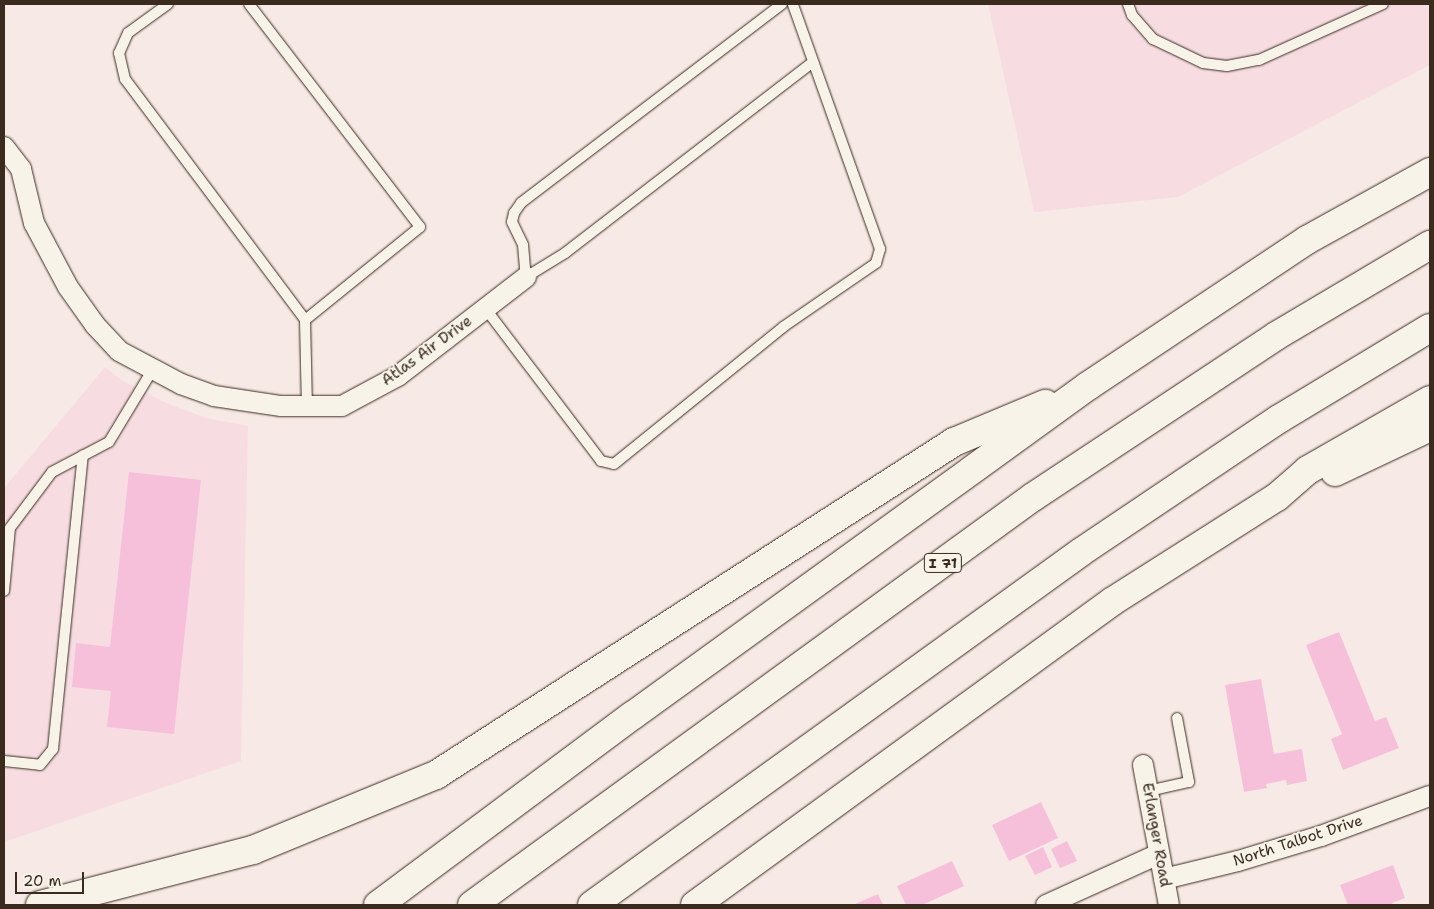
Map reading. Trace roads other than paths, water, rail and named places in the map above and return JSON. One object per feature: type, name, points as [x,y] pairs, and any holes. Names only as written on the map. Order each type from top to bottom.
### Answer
[{"type":"highway","points":[[378,905],[632,716],[1088,386],[1307,240],[1430,172]]},
{"type":"highway","name":"I 71","points":[[472,905],[1033,497],[1276,336],[1430,245]]},
{"type":"highway","points":[[592,905],[1081,552],[1279,419],[1430,328]]},
{"type":"highway","points":[[40,905],[253,850],[436,775],[954,442],[1088,386]]},
{"type":"highway","points":[[695,905],[1114,601],[1276,497],[1308,470],[1430,400]]},
{"type":"highway","points":[[1276,497],[1317,481],[1430,427]]},
{"type":"street","name":"Atlas Air Drive","points":[[4,147],[21,169],[34,223],[68,287],[95,325],[119,351],[181,384],[214,396],[281,406],[342,406],[398,376],[526,277]]},
{"type":"street","name":"Erlanger Road","points":[[1143,764],[1169,905]]},
{"type":"street","name":"North Talbot Drive","points":[[1164,879],[1238,861],[1321,836],[1430,796]]},
{"type":"street","points":[[1046,905],[1159,854]]},
{"type":"lane","points":[[168,4],[128,33],[119,53],[125,79],[305,320],[307,406]]},
{"type":"lane","points":[[249,4],[420,227],[305,320]]},
{"type":"lane","points":[[782,4],[521,203],[514,213],[512,222],[523,244],[526,277],[565,253],[813,62]]},
{"type":"lane","points":[[485,308],[601,461],[614,464],[783,327],[876,263],[880,249],[793,4]]},
{"type":"lane","points":[[1128,4],[1132,15],[1153,39],[1203,64],[1226,66],[1258,60],[1383,4]]},
{"type":"lane","points":[[4,591],[10,528],[52,472],[109,442],[153,369]]},
{"type":"lane","points":[[4,761],[40,765],[53,749],[84,456]]},
{"type":"lane","points":[[1148,791],[1189,782],[1177,718]]}]
